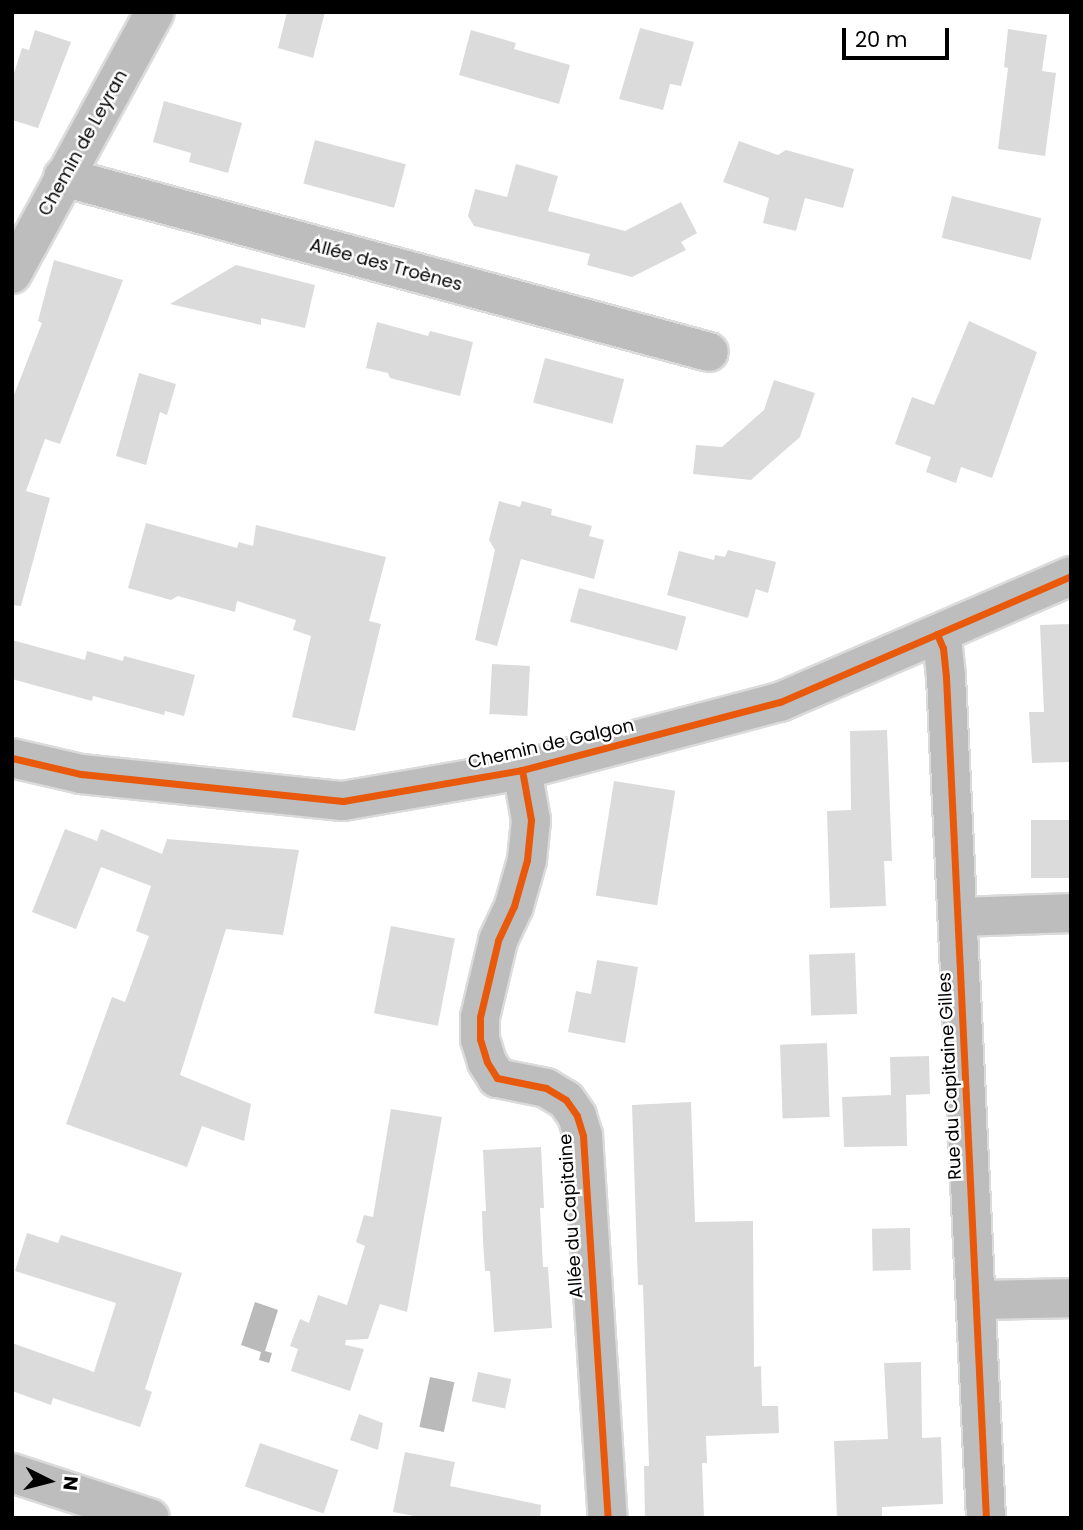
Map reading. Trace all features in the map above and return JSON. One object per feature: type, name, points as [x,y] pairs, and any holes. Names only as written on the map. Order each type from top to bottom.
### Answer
[{"type":"street","name":"Chemin de Leyran","points":[[12,274],[155,12]]},
{"type":"street","name":"Allée des Troènes","points":[[63,177],[709,352]]},
{"type":"street","name":"Chemin de Galgon","points":[[12,758],[81,774],[343,801],[522,770],[779,702],[1071,576]]},
{"type":"street","name":"Rue du Capitaine Gilles","points":[[937,634],[943,648],[946,677],[978,1300],[986,1518]]},
{"type":"street","name":"Allée du Capitaine","points":[[522,770],[531,820],[527,860],[514,906],[498,941],[480,1017],[480,1039],[486,1062],[497,1078],[546,1088],[566,1100],[577,1116],[583,1136],[608,1518]]},
{"type":"street","points":[[958,917],[1071,913]]},
{"type":"street","points":[[978,1300],[1071,1298]]},
{"type":"street","points":[[12,1473],[150,1518]]},
{"type":"shaded area","points":[[255,1302],[278,1310],[265,1351],[272,1353],[269,1363],[259,1360],[261,1352],[241,1345]]},
{"type":"shaded area","points":[[430,1377],[454,1382],[444,1432],[419,1427]]},
{"type":"building","points":[[287,12],[325,12],[313,58],[278,48]]},
{"type":"building","points":[[640,28],[694,42],[681,86],[670,84],[663,110],[619,99]]},
{"type":"building","points":[[1008,29],[1047,35],[1042,71],[1056,73],[1045,156],[998,149],[1008,68],[1004,67]]},
{"type":"building","points":[[35,30],[71,42],[38,128],[12,120],[13,76],[22,48],[29,50]]},
{"type":"building","points":[[471,30],[516,43],[514,49],[570,65],[559,104],[459,75]]},
{"type":"building","points":[[164,101],[242,123],[228,173],[189,162],[191,153],[153,142]]},
{"type":"building","points":[[315,140],[406,164],[394,208],[303,183]]},
{"type":"building","points":[[739,141],[778,155],[786,150],[854,169],[843,208],[805,198],[796,231],[763,223],[769,198],[723,182]]},
{"type":"building","points":[[516,164],[558,176],[548,211],[625,231],[681,202],[697,233],[681,242],[686,250],[632,277],[587,265],[590,254],[474,226],[468,216],[475,189],[507,197]]},
{"type":"building","points":[[952,196],[1041,218],[1031,260],[942,238]]},
{"type":"building","points":[[54,260],[123,280],[60,444],[45,439],[26,491],[50,498],[21,606],[12,605],[12,400],[42,323],[38,321]]},
{"type":"building","points":[[236,265],[315,285],[305,328],[261,318],[261,325],[170,304]]},
{"type":"building","points":[[969,321],[1037,352],[992,478],[961,467],[956,483],[926,472],[931,457],[895,444],[912,397],[934,405]]},
{"type":"building","points":[[377,322],[428,336],[430,331],[473,342],[460,396],[390,378],[388,373],[366,368]]},
{"type":"building","points":[[545,358],[624,379],[612,424],[533,402]]},
{"type":"building","points":[[139,373],[176,384],[167,415],[160,412],[146,465],[116,456]]},
{"type":"building","points":[[774,380],[815,393],[800,437],[751,480],[693,474],[696,445],[722,447],[764,410]]},
{"type":"building","points":[[499,501],[520,507],[522,501],[552,509],[551,515],[592,526],[589,536],[604,540],[594,579],[521,559],[497,646],[475,640],[495,550],[489,540]]},
{"type":"building","points":[[146,523],[237,548],[239,542],[253,546],[256,525],[386,557],[369,621],[381,624],[355,731],[292,717],[311,636],[293,630],[296,620],[237,601],[235,612],[178,596],[171,600],[128,588]]},
{"type":"building","points":[[728,550],[776,562],[768,593],[756,589],[748,618],[667,595],[679,551],[714,560],[715,555],[725,557]]},
{"type":"building","points":[[579,588],[686,617],[677,651],[570,622]]},
{"type":"building","points":[[1071,624],[1071,762],[1032,763],[1029,712],[1044,712],[1040,625]]},
{"type":"building","points":[[12,640],[85,660],[87,651],[123,661],[124,656],[195,675],[184,716],[165,711],[164,715],[93,696],[92,701],[12,679]]},
{"type":"building","points":[[492,664],[530,666],[527,716],[489,714]]},
{"type":"building","points":[[887,730],[892,861],[884,861],[886,906],[830,908],[827,811],[851,810],[850,731]]},
{"type":"building","points":[[614,781],[675,791],[657,905],[596,896]]},
{"type":"building","points":[[1031,820],[1071,820],[1071,878],[1031,878]]},
{"type":"building","points":[[65,829],[97,841],[101,829],[162,854],[167,839],[299,850],[283,935],[226,929],[180,1075],[251,1104],[244,1141],[202,1126],[187,1167],[66,1124],[112,997],[125,1002],[149,936],[136,931],[151,886],[101,867],[76,929],[32,912]]},
{"type":"building","points":[[391,926],[455,938],[438,1026],[374,1013]]},
{"type":"building","points":[[855,953],[857,1014],[811,1016],[809,955]]},
{"type":"building","points":[[597,960],[638,967],[625,1043],[568,1032],[576,991],[591,994]]},
{"type":"building","points":[[827,1043],[830,1117],[783,1119],[780,1045]]},
{"type":"building","points":[[929,1056],[930,1094],[906,1095],[907,1146],[844,1147],[842,1097],[891,1095],[890,1057]]},
{"type":"building","points":[[691,1102],[695,1222],[753,1221],[754,1367],[761,1366],[762,1406],[778,1406],[779,1433],[706,1436],[707,1463],[702,1463],[704,1518],[645,1518],[644,1466],[649,1466],[643,1285],[638,1285],[632,1105]]},
{"type":"building","points":[[391,1109],[442,1117],[407,1312],[380,1304],[368,1339],[346,1340],[345,1345],[364,1349],[350,1391],[291,1371],[298,1349],[290,1346],[300,1319],[309,1323],[318,1295],[347,1305],[365,1246],[356,1242],[364,1215],[373,1217]]},
{"type":"building","points":[[541,1147],[543,1267],[548,1267],[552,1328],[494,1332],[490,1271],[485,1271],[483,1241],[482,1211],[486,1211],[483,1150]]},
{"type":"building","points":[[910,1228],[911,1270],[873,1271],[872,1229]]},
{"type":"building","points":[[27,1233],[58,1243],[61,1235],[182,1273],[145,1389],[152,1392],[140,1427],[53,1398],[51,1405],[12,1391],[12,1343],[94,1372],[116,1303],[15,1271]]},
{"type":"building","points":[[921,1362],[922,1438],[941,1437],[943,1504],[882,1507],[882,1518],[837,1518],[834,1441],[888,1439],[884,1363]]},
{"type":"building","points":[[478,1372],[511,1379],[505,1408],[472,1401]]},
{"type":"building","points":[[359,1414],[383,1423],[378,1450],[350,1440]]},
{"type":"building","points":[[260,1443],[338,1470],[324,1514],[245,1486]]},
{"type":"building","points":[[405,1452],[455,1462],[450,1486],[541,1505],[540,1518],[424,1518],[393,1512]]},
{"type":"cycle path","points":[[12,758],[81,774],[343,801],[522,770],[780,702],[1071,576]]},
{"type":"cycle path","points":[[937,634],[943,648],[946,677],[986,1518]]},
{"type":"cycle path","points":[[522,770],[531,820],[527,860],[514,906],[498,941],[480,1017],[480,1039],[487,1062],[497,1078],[546,1088],[566,1100],[577,1116],[583,1136],[608,1518]]}]
